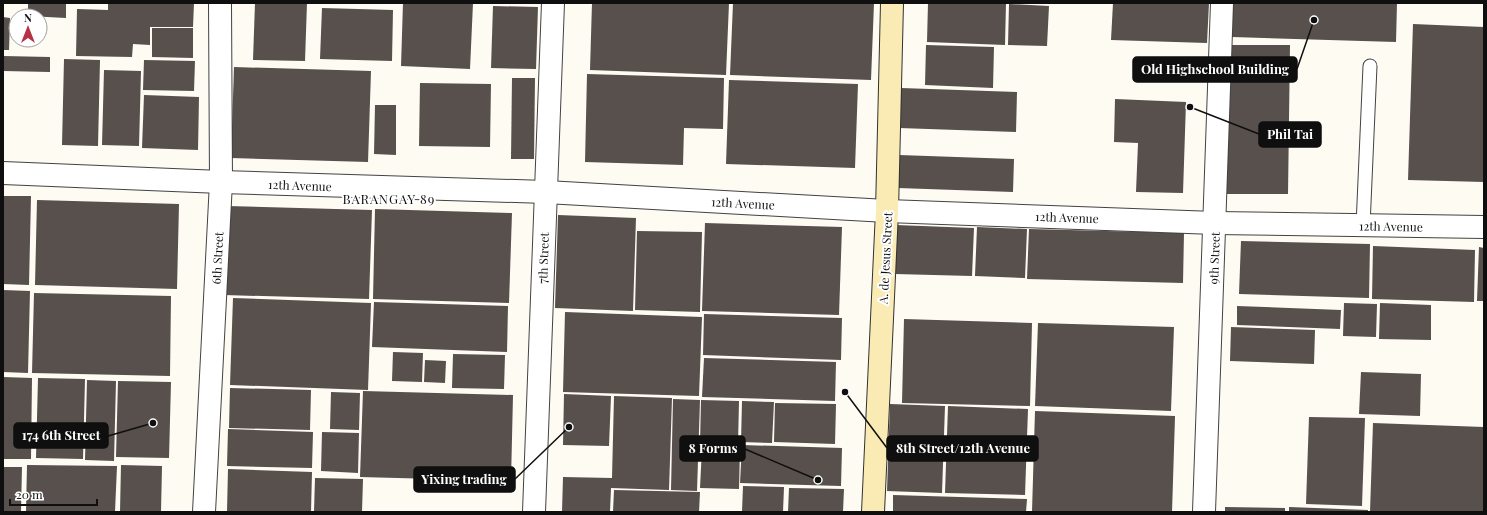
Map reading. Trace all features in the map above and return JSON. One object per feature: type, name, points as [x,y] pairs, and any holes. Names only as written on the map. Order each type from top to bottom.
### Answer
[{"type":"main road","name":"A. de Jesus Street","points":[[873,512],[887,211],[892,3]]},
{"type":"street","name":"6th Street","points":[[204,512],[220,182],[220,3]]},
{"type":"street","name":"7th Street","points":[[534,512],[553,3]]},
{"type":"street","name":"9th Street","points":[[1204,512],[1222,3]]},
{"type":"street","name":"12th Avenue","points":[[3,173],[220,182],[546,192],[887,211],[1215,223],[1484,227]]},
{"type":"lane","points":[[1363,226],[1370,66]]},
{"type":"building","points":[[28,3],[66,3],[66,18],[48,17],[48,8],[28,8]]},
{"type":"building","points":[[108,3],[194,3],[193,27],[150,27],[150,45],[133,44],[132,57],[76,56],[77,9],[108,10]]},
{"type":"building","points":[[255,3],[307,3],[305,61],[253,60]]},
{"type":"building","points":[[403,3],[473,3],[470,69],[401,66]]},
{"type":"building","points":[[592,3],[729,3],[726,75],[590,70]]},
{"type":"building","points":[[733,3],[874,3],[871,80],[730,75]]},
{"type":"building","points":[[928,3],[1006,3],[1005,45],[927,42]]},
{"type":"building","points":[[1113,3],[1209,3],[1207,43],[1111,40]]},
{"type":"building","points":[[1233,3],[1397,3],[1396,42],[1232,37]]},
{"type":"building","points":[[1009,4],[1049,6],[1047,46],[1008,45]]},
{"type":"building","points":[[493,6],[538,7],[536,69],[491,68]]},
{"type":"building","points":[[322,8],[393,10],[392,61],[320,59]]},
{"type":"building","points":[[3,17],[8,18],[9,48],[9,50],[3,50]]},
{"type":"building","points":[[1413,24],[1484,27],[1484,182],[1408,180]]},
{"type":"building","points":[[152,28],[193,28],[193,58],[152,57]]},
{"type":"building","points":[[926,45],[994,47],[993,88],[925,85]]},
{"type":"building","points":[[1229,45],[1290,45],[1288,194],[1226,194]]},
{"type":"building","points":[[3,56],[50,57],[50,72],[3,71]]},
{"type":"building","points":[[64,59],[100,60],[98,146],[62,145]]},
{"type":"building","points":[[144,60],[195,61],[194,91],[143,90]]},
{"type":"building","points":[[234,67],[371,71],[368,162],[231,158]]},
{"type":"building","points":[[104,70],[141,71],[139,146],[102,145]]},
{"type":"building","points":[[587,74],[724,78],[723,129],[684,128],[683,165],[585,162]]},
{"type":"building","points":[[512,78],[535,78],[534,159],[511,159]]},
{"type":"building","points":[[729,80],[858,84],[855,168],[726,164]]},
{"type":"building","points":[[420,83],[491,84],[490,147],[419,146]]},
{"type":"building","points":[[901,88],[1017,92],[1016,132],[899,128]]},
{"type":"building","points":[[144,95],[199,97],[198,150],[142,148]]},
{"type":"building","points":[[1115,99],[1186,102],[1183,193],[1136,192],[1138,143],[1114,142]]},
{"type":"building","points":[[375,105],[396,105],[396,155],[374,154]]},
{"type":"building","points":[[899,155],[1014,159],[1013,192],[898,188]]},
{"type":"building","points":[[3,196],[31,196],[29,285],[3,284]]},
{"type":"building","points":[[37,200],[179,204],[177,289],[35,285]]},
{"type":"building","points":[[227,206],[372,210],[369,299],[224,295]]},
{"type":"building","points":[[375,209],[512,213],[509,303],[373,299]]},
{"type":"building","points":[[558,215],[636,218],[633,311],[555,308]]},
{"type":"building","points":[[705,223],[842,227],[839,315],[702,311]]},
{"type":"building","points":[[896,225],[974,228],[972,276],[895,274]]},
{"type":"building","points":[[977,227],[1027,229],[1025,278],[975,276]]},
{"type":"building","points":[[1029,229],[1184,233],[1183,283],[1027,279]]},
{"type":"building","points":[[637,231],[702,232],[700,312],[635,310]]},
{"type":"building","points":[[1241,241],[1370,244],[1369,298],[1239,294]]},
{"type":"building","points":[[1373,246],[1475,250],[1474,302],[1372,299]]},
{"type":"building","points":[[1479,247],[1484,248],[1484,301],[1477,301]]},
{"type":"building","points":[[3,290],[30,291],[28,373],[3,372]]},
{"type":"building","points":[[34,293],[171,296],[170,376],[32,373]]},
{"type":"building","points":[[233,298],[371,303],[368,390],[230,385]]},
{"type":"building","points":[[374,302],[508,306],[507,352],[372,347]]},
{"type":"building","points":[[1344,303],[1377,304],[1376,337],[1343,336]]},
{"type":"building","points":[[1380,303],[1431,305],[1431,340],[1379,339]]},
{"type":"building","points":[[1237,306],[1341,310],[1340,329],[1237,325]]},
{"type":"building","points":[[565,312],[702,317],[699,396],[563,392]]},
{"type":"building","points":[[704,314],[842,318],[841,360],[703,355]]},
{"type":"building","points":[[904,319],[1032,323],[1030,406],[902,403]]},
{"type":"building","points":[[1038,323],[1174,327],[1171,411],[1035,406]]},
{"type":"building","points":[[1231,327],[1315,330],[1314,364],[1230,361]]},
{"type":"building","points":[[393,352],[423,353],[422,382],[392,381]]},
{"type":"building","points":[[453,354],[505,355],[504,389],[452,388]]},
{"type":"building","points":[[704,358],[836,362],[835,401],[702,397]]},
{"type":"building","points":[[425,360],[446,361],[445,383],[424,382]]},
{"type":"building","points":[[1361,372],[1421,374],[1420,416],[1359,414]]},
{"type":"building","points":[[3,377],[32,378],[31,459],[3,459]]},
{"type":"building","points":[[38,378],[85,379],[83,459],[36,458]]},
{"type":"building","points":[[87,380],[116,381],[114,461],[85,460]]},
{"type":"building","points":[[118,381],[171,382],[169,458],[116,457]]},
{"type":"building","points":[[230,388],[311,390],[310,430],[229,428]]},
{"type":"building","points":[[363,391],[513,395],[511,481],[360,477]]},
{"type":"building","points":[[331,392],[360,393],[359,430],[330,429]]},
{"type":"building","points":[[564,394],[611,396],[609,446],[563,445]]},
{"type":"building","points":[[614,396],[672,398],[669,490],[611,488],[610,512],[562,512],[563,477],[612,478]]},
{"type":"building","points":[[673,399],[700,400],[697,491],[671,490]]},
{"type":"building","points":[[701,400],[739,401],[738,445],[700,444]]},
{"type":"building","points":[[742,401],[774,402],[772,443],[741,442]]},
{"type":"building","points":[[775,403],[836,404],[835,444],[774,442]]},
{"type":"building","points":[[890,404],[945,406],[942,493],[887,491]]},
{"type":"building","points":[[948,406],[1028,409],[1025,495],[945,493]]},
{"type":"building","points":[[1035,411],[1175,416],[1172,512],[1032,512]]},
{"type":"building","points":[[1309,417],[1365,418],[1362,506],[1306,504]]},
{"type":"building","points":[[1373,423],[1484,427],[1484,512],[1370,512]]},
{"type":"building","points":[[228,429],[313,432],[312,468],[227,466]]},
{"type":"building","points":[[322,432],[359,433],[358,473],[321,471]]},
{"type":"building","points":[[742,445],[842,448],[841,486],[740,483]]},
{"type":"building","points":[[702,448],[740,449],[739,489],[700,488]]},
{"type":"building","points":[[27,465],[117,466],[115,512],[26,512]]},
{"type":"building","points":[[121,465],[162,466],[161,512],[120,512]]},
{"type":"building","points":[[3,467],[22,467],[21,512],[3,512]]},
{"type":"building","points":[[228,469],[312,472],[311,512],[227,512]]},
{"type":"building","points":[[315,478],[363,479],[362,512],[314,512]]},
{"type":"building","points":[[743,486],[784,487],[783,512],[742,512]]},
{"type":"building","points":[[789,488],[844,489],[843,512],[788,512]]},
{"type":"building","points":[[614,490],[700,492],[699,512],[613,512]]},
{"type":"building","points":[[893,495],[1027,499],[1026,512],[893,512]]},
{"type":"building","points":[[1225,507],[1285,508],[1285,512],[1225,512]]},
{"type":"building","points":[[1289,507],[1368,510],[1368,512],[1289,512]]},
{"type":"place","name":"Old Highschool Building","points":[[1314,20]]},
{"type":"place","name":"Phil Tai","points":[[1190,107]]},
{"type":"place","name":"8th Street/12th Avenue","points":[[845,392]]},
{"type":"place","name":"174 6th Street","points":[[153,423]]},
{"type":"place","name":"Yixing trading","points":[[569,427]]},
{"type":"place","name":"8 Forms","points":[[818,480]]},
{"type":"district","name":"BARANGAY 89","points":[[389,198]]}]
